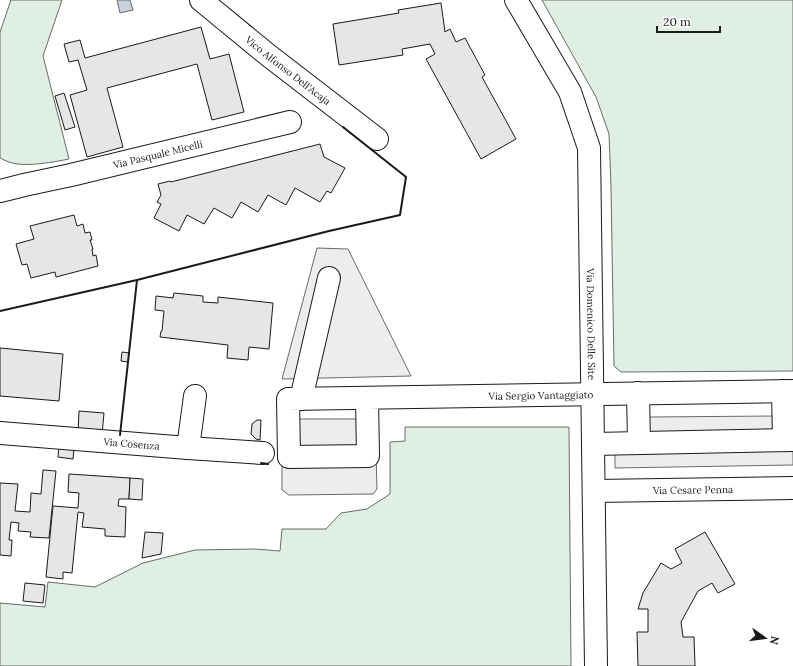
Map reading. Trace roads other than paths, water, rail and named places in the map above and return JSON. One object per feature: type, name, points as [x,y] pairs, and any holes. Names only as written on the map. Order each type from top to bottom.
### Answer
[{"type":"street","name":"Vico Alfonso Dell'Acaja","points":[[201,0],[268,55],[377,139]]},
{"type":"street","name":"Via Domenico Delle Site","points":[[516,0],[570,92],[589,148],[596,666]]},
{"type":"street","name":"Via Pasquale Micelli","points":[[0,191],[71,176],[290,122]]},
{"type":"street","name":"Via Pasquale Micelli","points":[[0,177],[5,180],[24,185]]},
{"type":"street","points":[[329,278],[294,399],[289,457],[368,456],[367,398]]},
{"type":"street","name":"Via Sergio Vantaggiato","points":[[294,399],[788,391]]},
{"type":"street","points":[[593,444],[788,440],[788,391]]},
{"type":"street","points":[[638,393],[639,443]]},
{"type":"street","points":[[188,448],[194,396]]},
{"type":"street","name":"Via Cosenza","points":[[0,433],[263,453]]},
{"type":"street","name":"Via Cesare Penna","points":[[594,491],[793,488]]}]
